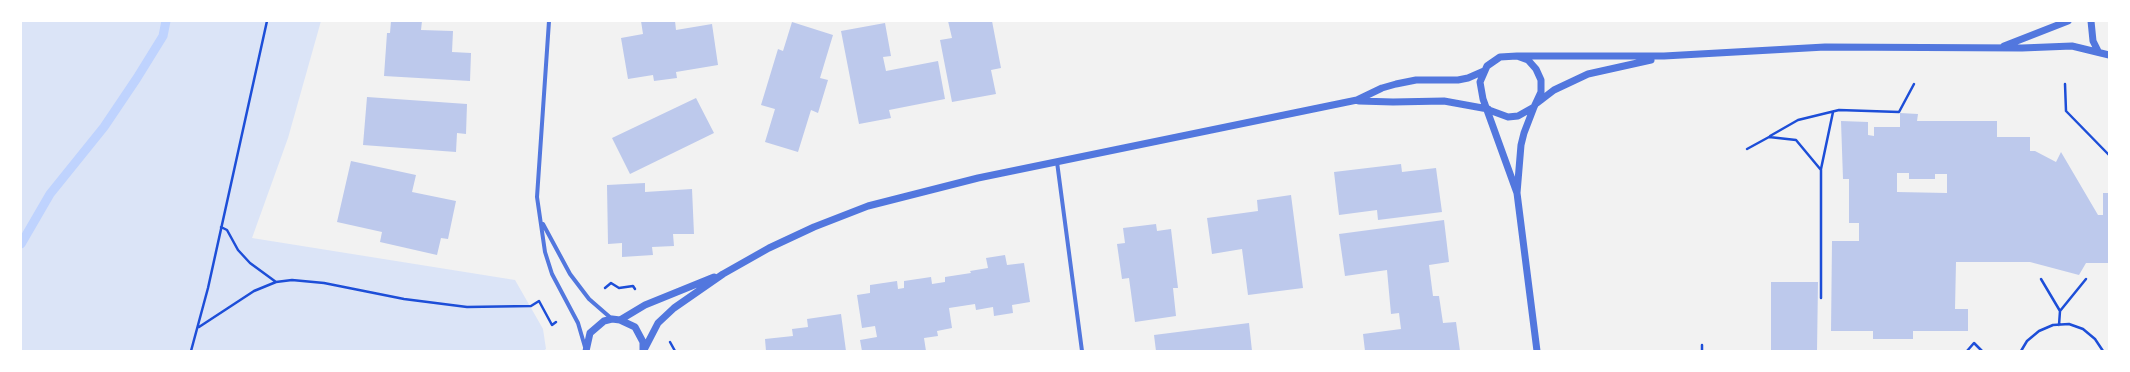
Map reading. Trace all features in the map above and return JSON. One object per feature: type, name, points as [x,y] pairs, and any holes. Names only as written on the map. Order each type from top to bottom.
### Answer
[{"type":"street","points":[[549,21],[538,156],[537,197],[545,252],[552,274],[578,323],[586,350]]},
{"type":"street","points":[[2000,47],[2068,21]]},
{"type":"street","points":[[2091,21],[2094,42],[2098,51]]},
{"type":"street","points":[[1517,193],[1481,91],[1480,82],[1484,71],[1493,60],[1500,57],[1664,56],[1825,47],[2072,46],[2098,51],[2109,55]]},
{"type":"street","points":[[1517,56],[1528,60],[1536,69],[1541,80],[1541,92],[1524,133],[1521,145],[1517,193],[1536,351]]},
{"type":"street","points":[[1357,100],[1393,102],[1444,101],[1488,110],[1508,116],[1518,116],[1554,90],[1588,74],[1664,56]]},
{"type":"street","points":[[644,351],[658,323],[674,308],[724,274],[769,248],[814,227],[868,206],[935,188],[1357,100],[1382,88],[1396,84],[1416,80],[1458,80],[1468,78],[1484,71]]},
{"type":"street","points":[[1057,162],[1082,351]]},
{"type":"street","points":[[541,220],[570,274],[590,299],[612,319]]},
{"type":"street","points":[[620,320],[653,301],[724,274]]},
{"type":"street","points":[[586,350],[590,333],[604,321],[612,319],[620,320],[635,327],[643,342],[644,351]]},
{"type":"path","points":[[192,351],[199,327],[267,21]]},
{"type":"path","points":[[1747,149],[1798,120],[1833,112],[1899,112],[1914,84]]},
{"type":"path","points":[[2065,84],[2066,111],[2109,155]]},
{"type":"path","points":[[1821,298],[1821,170],[1833,112]]},
{"type":"path","points":[[1769,136],[1796,140],[1821,170]]},
{"type":"path","points":[[221,227],[227,230],[238,250],[250,263],[276,282]]},
{"type":"path","points":[[2041,279],[2060,311],[2059,325]]},
{"type":"path","points":[[2060,311],[2086,279]]},
{"type":"path","points":[[199,327],[254,291],[276,282],[292,280],[316,282],[404,299],[467,307],[531,306],[539,301],[552,325]]},
{"type":"path","points":[[2021,351],[2027,341],[2039,330],[2053,325],[2068,324],[2083,329],[2095,338],[2103,351]]},
{"type":"path","points":[[1967,351],[1974,343],[1982,351]]},
{"type":"path","points":[[1702,345],[1702,351]]},
{"type":"shaded area","points":[[21,21],[321,21],[288,138],[252,238],[515,280],[543,329],[546,349],[543,351],[21,351]]},
{"type":"building","points":[[391,21],[422,21],[421,30],[453,31],[452,52],[471,53],[470,81],[384,76],[387,33],[390,33]]},
{"type":"building","points":[[641,21],[675,21],[676,30],[712,24],[718,65],[676,72],[677,78],[654,81],[653,75],[628,79],[621,38],[643,34]]},
{"type":"building","points":[[948,21],[992,21],[1001,68],[991,70],[996,94],[952,102],[940,40],[952,38]]},
{"type":"building","points":[[792,22],[833,35],[820,78],[828,80],[818,113],[811,110],[798,152],[765,142],[775,109],[761,105],[778,49],[783,51]]},
{"type":"building","points":[[885,23],[891,56],[883,57],[886,71],[938,61],[945,99],[889,110],[891,118],[859,124],[841,31]]},
{"type":"building","points":[[367,97],[467,104],[466,134],[457,133],[456,152],[363,145]]},
{"type":"building","points":[[696,98],[714,133],[630,174],[612,138]]},
{"type":"building","points":[[1900,113],[1918,114],[1917,121],[1997,121],[1997,137],[2030,137],[2030,151],[2035,151],[2056,162],[2061,152],[2098,215],[2103,215],[2103,193],[2109,193],[2109,263],[2086,263],[2079,275],[2030,262],[1956,262],[1955,309],[1968,309],[1968,331],[1913,331],[1913,339],[1873,339],[1873,331],[1831,331],[1832,241],[1859,241],[1859,223],[1849,223],[1849,179],[1843,179],[1841,121],[1868,122],[1868,135],[1874,136],[1874,127],[1900,127]],"holes":[[[1897,173],[1909,173],[1909,179],[1935,179],[1935,174],[1947,174],[1947,193],[1897,192]]]},
{"type":"building","points":[[351,161],[416,175],[412,192],[456,201],[448,239],[441,238],[437,255],[380,242],[382,232],[337,222]]},
{"type":"building","points":[[1401,164],[1402,172],[1436,168],[1442,212],[1378,220],[1377,210],[1339,215],[1334,172]]},
{"type":"building","points":[[645,183],[645,192],[692,189],[694,234],[673,234],[674,246],[652,247],[653,255],[622,257],[622,243],[608,244],[607,185]]},
{"type":"building","points":[[1291,195],[1303,288],[1248,295],[1242,249],[1212,254],[1207,218],[1258,211],[1257,200]]},
{"type":"building","points":[[1444,220],[1449,262],[1429,265],[1433,296],[1439,296],[1443,323],[1456,322],[1460,351],[1365,351],[1363,334],[1401,329],[1399,313],[1391,314],[1387,270],[1345,276],[1339,234]]},
{"type":"building","points":[[1156,224],[1157,231],[1171,229],[1178,288],[1173,288],[1176,316],[1135,322],[1129,278],[1122,279],[1117,244],[1125,243],[1123,228]]},
{"type":"building","points":[[1005,255],[1007,265],[1024,263],[1030,302],[1012,305],[1013,313],[994,316],[993,307],[976,310],[975,304],[949,308],[952,328],[937,331],[938,336],[924,338],[926,351],[862,351],[860,340],[877,337],[875,326],[862,328],[857,295],[870,293],[870,285],[897,281],[898,289],[904,288],[904,281],[931,277],[932,284],[945,282],[945,277],[971,273],[970,271],[988,268],[986,258]]},
{"type":"building","points":[[1771,282],[1818,282],[1817,351],[1771,351]]},
{"type":"building","points":[[841,314],[846,351],[766,351],[765,339],[793,336],[792,329],[808,327],[807,319]]},
{"type":"building","points":[[1249,323],[1252,351],[1156,351],[1154,335]]},
{"type":"waterway","points":[[21,244],[50,194],[104,127],[137,78],[163,36],[166,21]]}]
